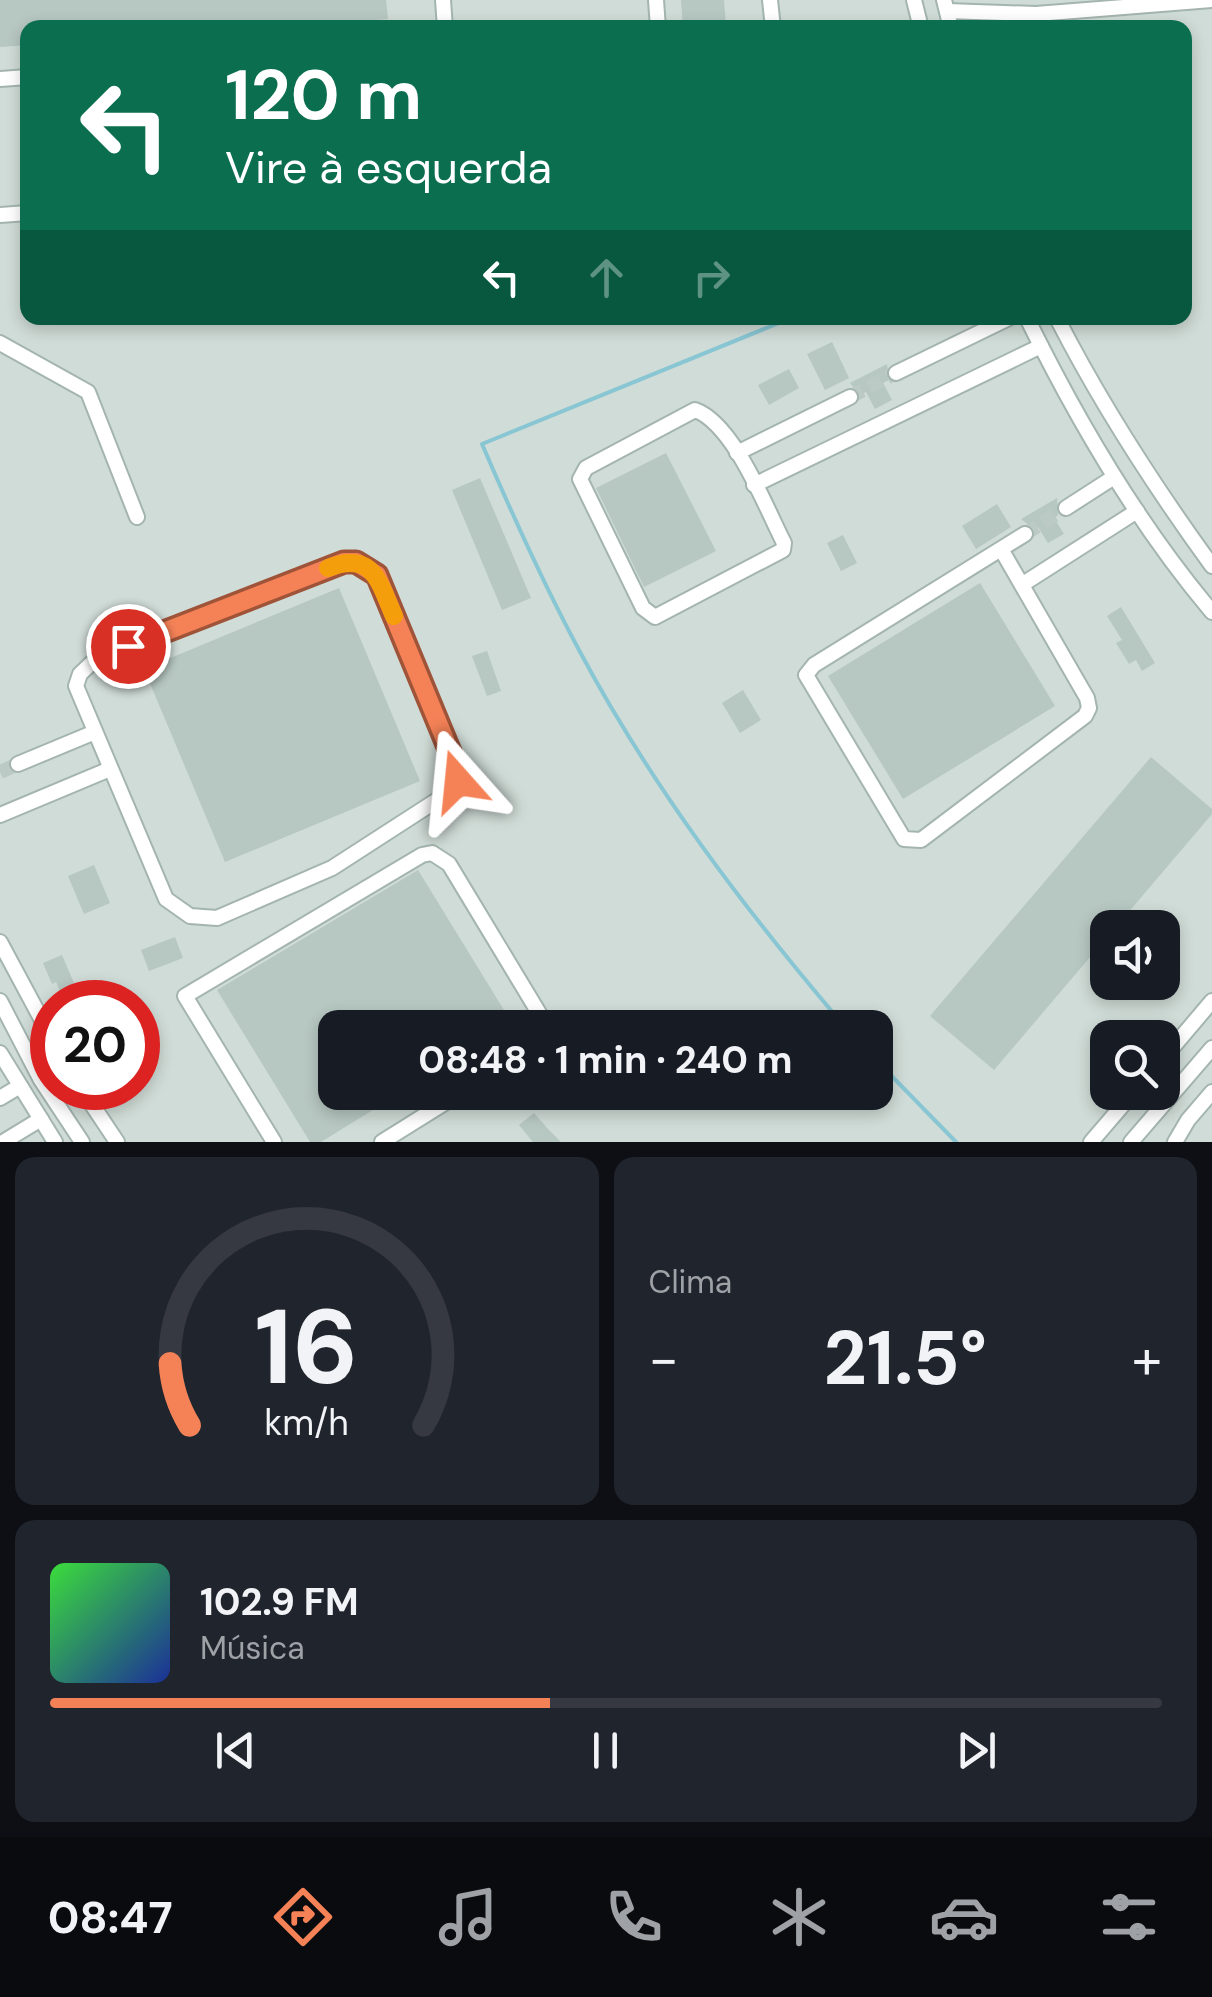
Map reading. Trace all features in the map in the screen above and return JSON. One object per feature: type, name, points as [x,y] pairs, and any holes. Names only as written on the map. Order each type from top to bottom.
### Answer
[{"type":"lane","points":[[946,5],[1066,6],[1212,0]]},
{"type":"lane","points":[[896,373],[994,325]]},
{"type":"lane","points":[[1030,325],[1114,478],[1212,612]]},
{"type":"lane","points":[[1061,325],[1096,394],[1159,494],[1212,566]]},
{"type":"lane","points":[[0,343],[88,392],[137,517]]},
{"type":"lane","points":[[754,485],[1041,346]]},
{"type":"lane","points":[[736,453],[850,397]]},
{"type":"lane","points":[[695,410],[713,418],[754,485],[784,543],[783,550],[664,615],[648,614],[580,479],[582,472],[695,410]]},
{"type":"lane","points":[[1066,508],[1114,478]]},
{"type":"lane","points":[[1022,584],[1137,511]]},
{"type":"lane","points":[[1001,549],[1089,708],[1085,716],[922,840],[904,839],[806,676],[814,665],[1025,534]]},
{"type":"lane","points":[[344,562],[356,562],[377,575],[458,771],[458,781],[445,795],[332,868],[218,918],[203,919],[176,909],[166,899],[110,769],[76,686],[80,674],[100,655],[344,562]]},
{"type":"lane","points":[[18,764],[95,732]]},
{"type":"lane","points":[[0,815],[110,769]]},
{"type":"lane","points":[[274,1142],[185,996],[422,855],[432,853],[449,864],[537,1010]]},
{"type":"lane","points":[[0,942],[30,998]]},
{"type":"lane","points":[[0,1001],[41,1080],[82,1142]]},
{"type":"lane","points":[[1180,1039],[1212,1001]]},
{"type":"lane","points":[[1131,1142],[1212,1048]]},
{"type":"lane","points":[[0,1053],[55,1142]]},
{"type":"lane","points":[[0,1098],[20,1086]]},
{"type":"lane","points":[[1176,1142],[1188,1120],[1212,1092]]},
{"type":"lane","points":[[96,1110],[117,1142]]},
{"type":"lane","points":[[382,1142],[433,1110]]},
{"type":"lane","points":[[1091,1142],[1119,1110]]},
{"type":"lane","points":[[4,1142],[41,1119]]},
{"type":"shaded area","points":[[0,0],[1212,0],[1212,1142],[0,1142]]},
{"type":"building","points":[[0,0],[386,0],[388,19],[20,20],[20,46],[0,47]]},
{"type":"building","points":[[681,0],[724,0],[726,20],[682,20]]},
{"type":"building","points":[[832,342],[849,378],[825,390],[807,354]]},
{"type":"building","points":[[887,364],[889,380],[883,383],[892,400],[875,409],[866,392],[860,395],[850,383]]},
{"type":"building","points":[[789,369],[799,388],[769,405],[758,385]]},
{"type":"building","points":[[666,453],[716,551],[644,587],[596,488]]},
{"type":"building","points":[[480,478],[531,598],[502,610],[452,490]]},
{"type":"building","points":[[1057,498],[1058,515],[1054,518],[1064,534],[1048,543],[1038,527],[1034,529],[1021,519]]},
{"type":"building","points":[[997,504],[1011,527],[976,549],[962,526]]},
{"type":"building","points":[[843,535],[857,563],[841,571],[827,543]]},
{"type":"building","points":[[980,583],[1055,706],[903,799],[828,676]]},
{"type":"building","points":[[339,588],[420,781],[225,862],[144,669]]},
{"type":"building","points":[[1121,607],[1155,663],[1142,671],[1136,660],[1129,664],[1116,643],[1122,640],[1107,616]]},
{"type":"building","points":[[487,651],[501,691],[487,696],[472,656]]},
{"type":"building","points":[[743,690],[761,720],[740,733],[722,703]]},
{"type":"building","points":[[1151,757],[1212,809],[1212,814],[1130,910],[1090,910],[1090,957],[994,1070],[930,1016]]},
{"type":"building","points":[[94,865],[110,903],[84,914],[68,876]]},
{"type":"building","points":[[418,870],[504,1010],[318,1010],[318,1110],[373,1110],[321,1142],[310,1142],[217,990]]},
{"type":"building","points":[[175,937],[183,958],[149,971],[141,950]]},
{"type":"building","points":[[62,955],[73,980],[50,980],[43,963]]},
{"type":"building","points":[[534,1113],[561,1142],[533,1142],[519,1125]]},
{"type":"waterway","points":[[774,325],[482,444],[566,625],[637,750],[736,893],[831,1010]]},
{"type":"waterway","points":[[893,1077],[956,1142]]},
{"type":"tunnel","points":[[850,397],[896,373]]},
{"type":"tunnel","points":[[1025,534],[1066,508]]},
{"type":"tunnel","points":[[0,772],[18,764]]},
{"type":"slow traffic","points":[[328,568],[356,562],[377,575],[394,616]]},
{"type":"route","points":[[128,646],[344,562],[356,562],[377,575],[458,771],[458,781]]}]
